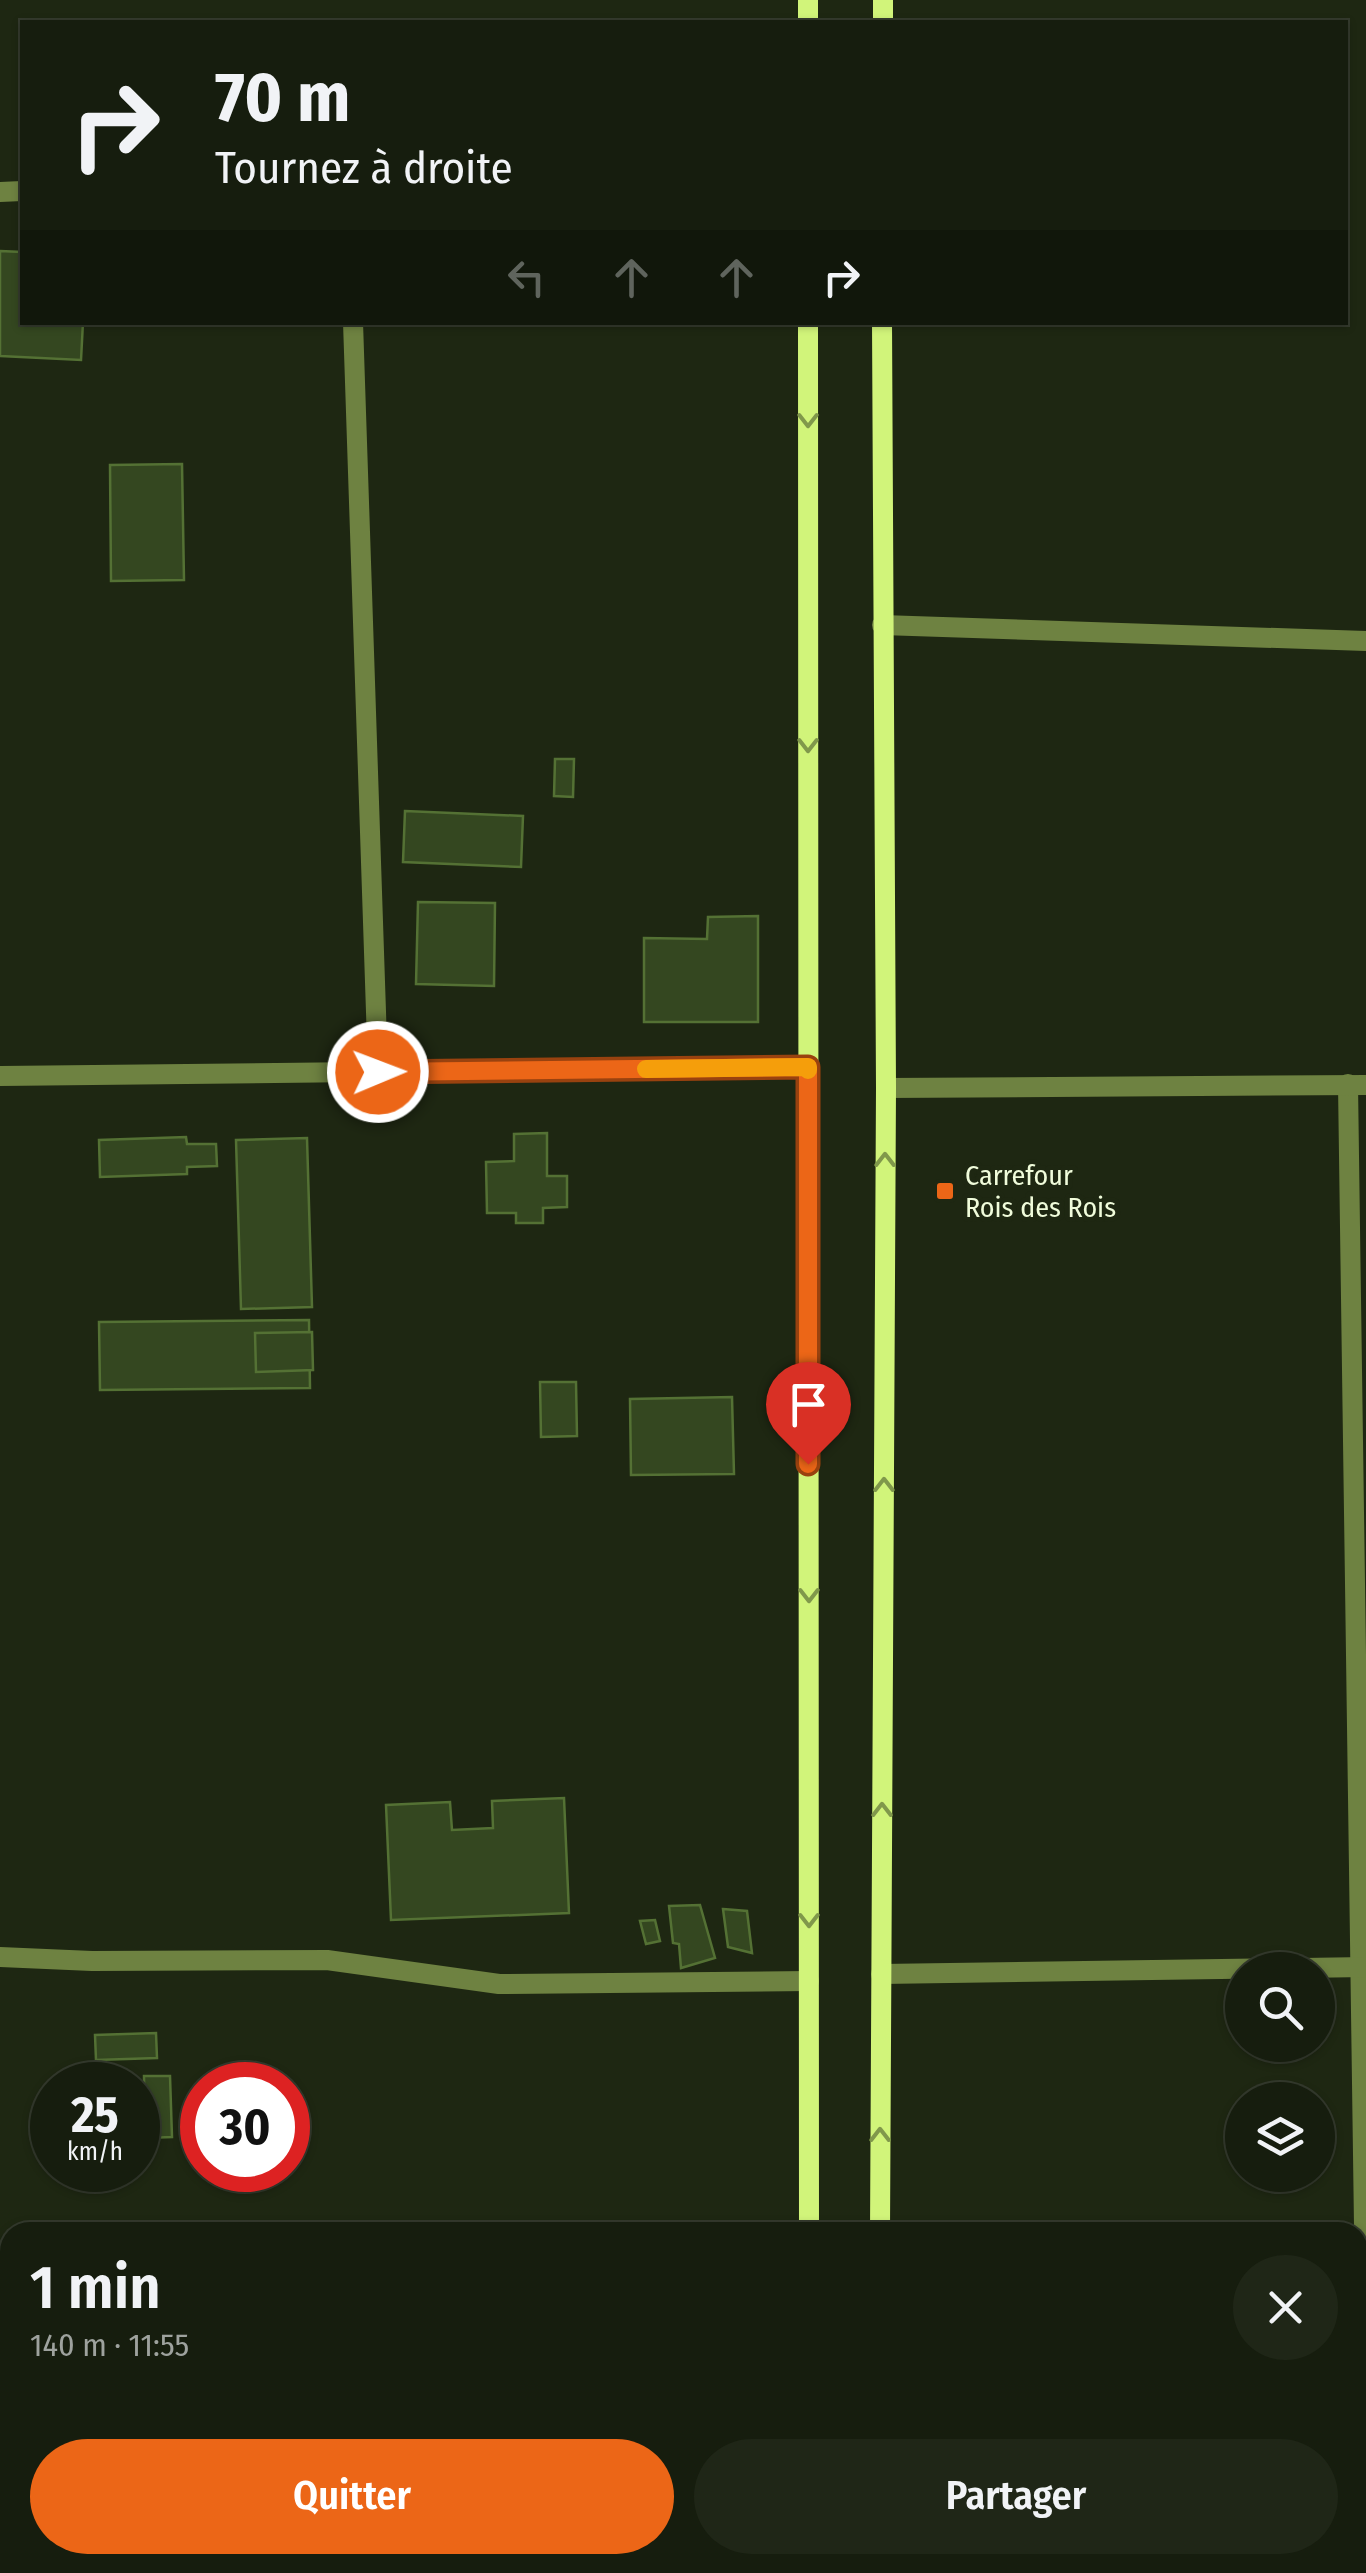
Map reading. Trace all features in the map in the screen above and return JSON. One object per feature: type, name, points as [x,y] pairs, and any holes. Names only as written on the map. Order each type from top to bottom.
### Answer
[{"type":"main road","points":[[808,325],[808,2222]]},
{"type":"main road","points":[[880,2222],[886,1088],[882,325]]},
{"type":"street","points":[[353,325],[378,1072]]},
{"type":"street","points":[[882,625],[1366,641]]},
{"type":"street","points":[[0,1076],[808,1067]]},
{"type":"street","points":[[886,1088],[1357,1084],[1365,2222]]},
{"type":"street","points":[[0,1957],[92,1961],[327,1960],[499,1984],[809,1980]]},
{"type":"street","points":[[881,1974],[1364,1967]]},
{"type":"building","points":[[0,251],[20,252],[20,325],[83,325],[81,360],[0,356]]},
{"type":"building","points":[[182,464],[184,580],[111,581],[110,465]]},
{"type":"building","points":[[555,759],[574,759],[573,797],[554,796]]},
{"type":"building","points":[[405,811],[523,816],[521,867],[403,862]]},
{"type":"building","points":[[418,902],[495,903],[494,986],[416,984]]},
{"type":"building","points":[[758,916],[758,1022],[644,1022],[644,938],[707,939],[708,917]]},
{"type":"building","points":[[547,1133],[547,1176],[567,1176],[567,1207],[543,1208],[543,1223],[516,1223],[516,1213],[487,1213],[486,1162],[514,1161],[514,1134]]},
{"type":"building","points":[[186,1137],[187,1144],[216,1144],[217,1166],[187,1167],[187,1174],[100,1177],[99,1140]]},
{"type":"building","points":[[307,1138],[312,1307],[241,1309],[236,1140]]},
{"type":"building","points":[[309,1320],[310,1388],[100,1390],[99,1322]]},
{"type":"building","points":[[312,1332],[313,1370],[256,1372],[255,1333]]},
{"type":"building","points":[[540,1382],[576,1382],[577,1436],[541,1437]]},
{"type":"building","points":[[732,1397],[734,1474],[631,1475],[630,1399]]},
{"type":"building","points":[[564,1798],[569,1913],[391,1920],[386,1805],[450,1802],[452,1830],[493,1828],[492,1801]]},
{"type":"building","points":[[700,1905],[715,1958],[681,1968],[679,1944],[673,1943],[669,1906]]},
{"type":"building","points":[[723,1909],[747,1911],[752,1953],[728,1947]]},
{"type":"building","points":[[655,1920],[660,1941],[646,1944],[640,1921]]},
{"type":"building","points":[[156,2033],[157,2058],[96,2060],[95,2035]]},
{"type":"building","points":[[160,2076],[170,2076],[172,2137],[160,2137]]},
{"type":"slow traffic","points":[[646,1069],[808,1070]]},
{"type":"place","name":"Carrefour Rois des Rois","points":[[945,1191]]},
{"type":"route","points":[[378,1072],[808,1067],[808,1464]]}]
